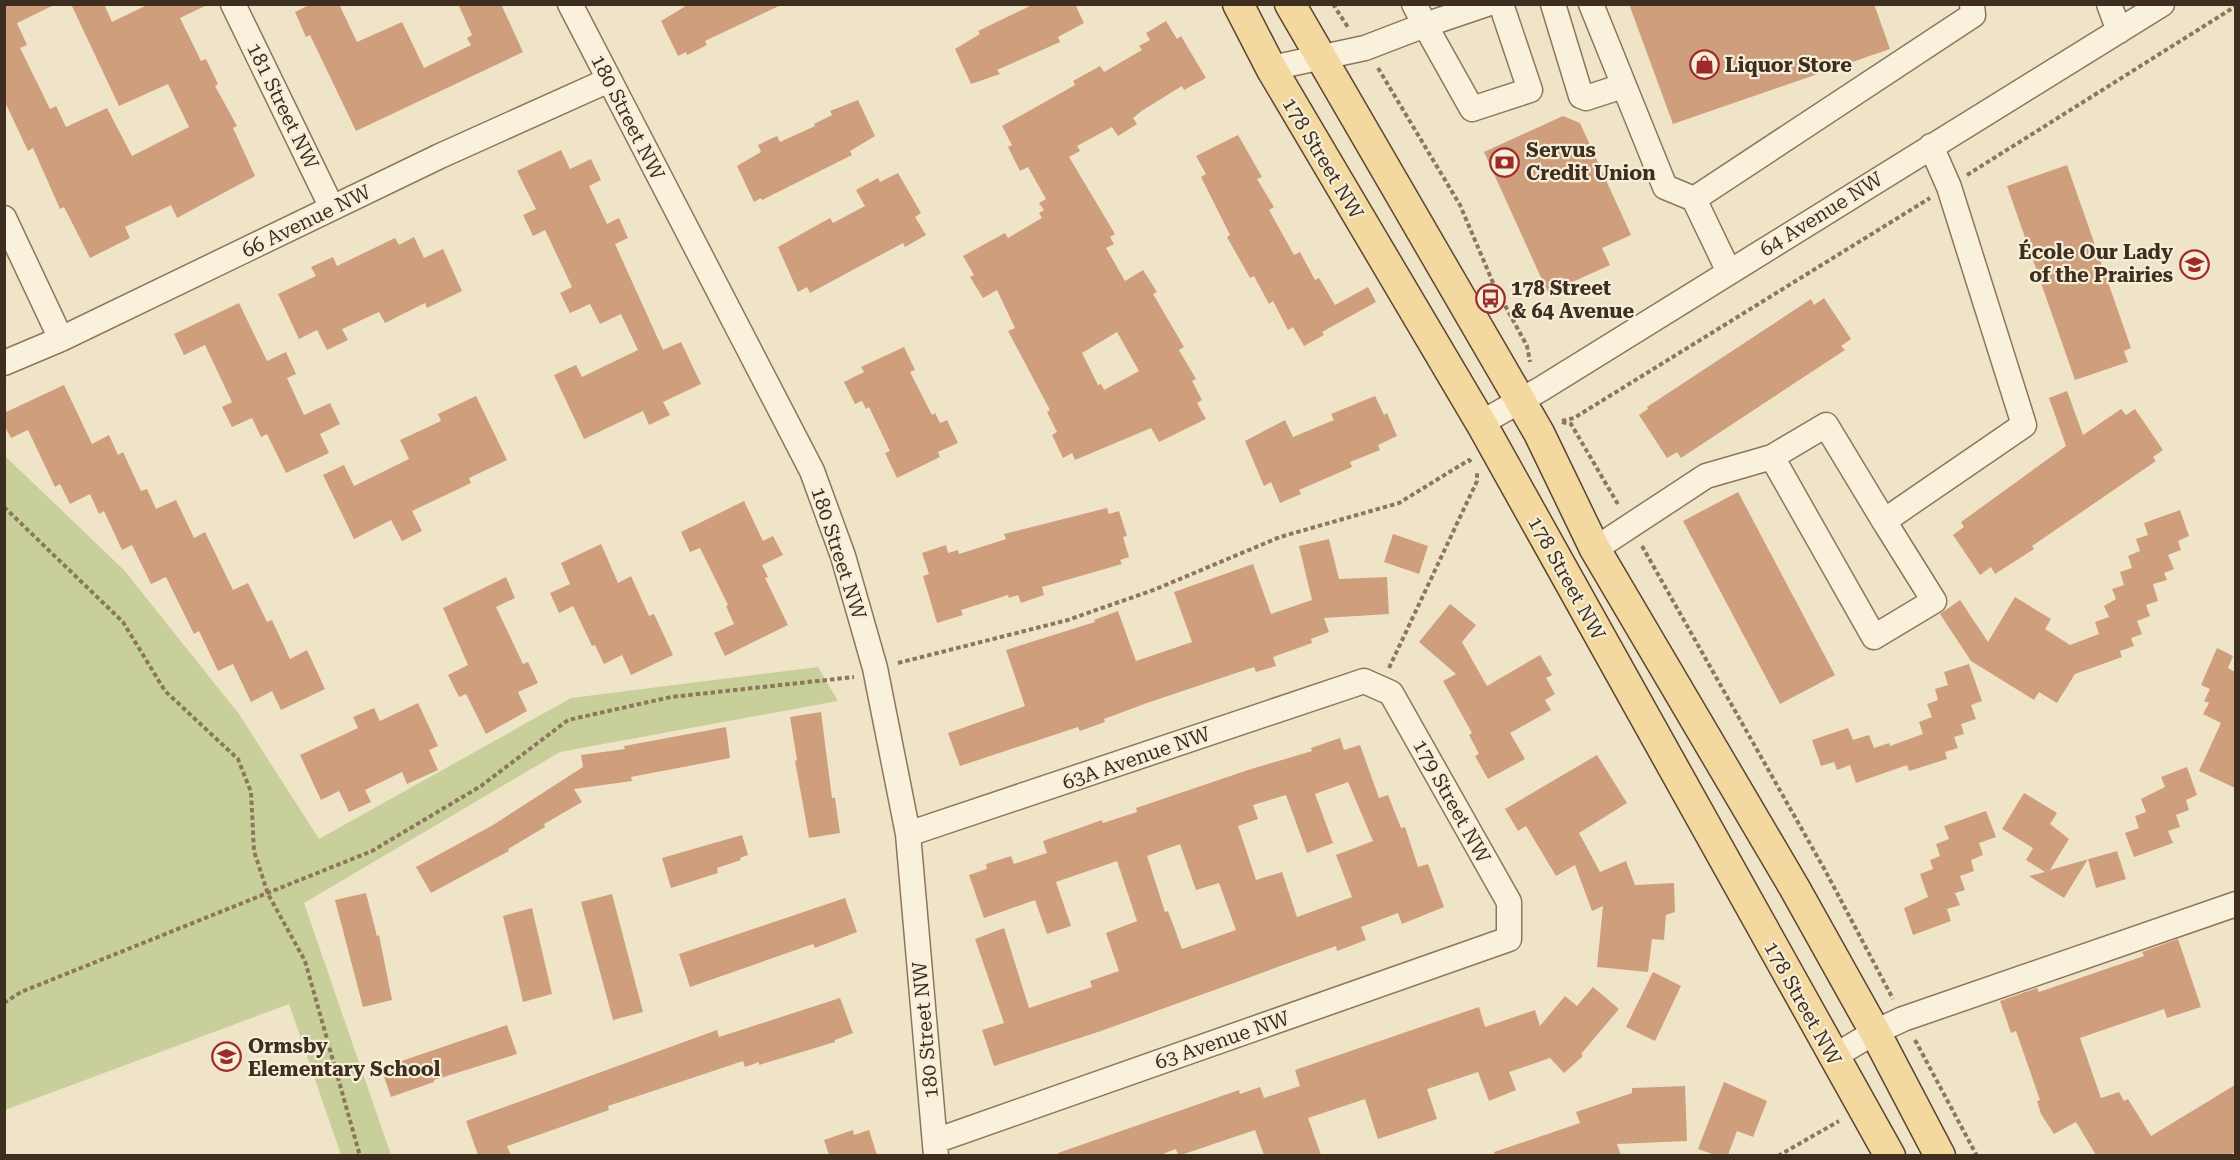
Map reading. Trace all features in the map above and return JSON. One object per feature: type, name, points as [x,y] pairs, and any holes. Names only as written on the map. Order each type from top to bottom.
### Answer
[{"type":"main road","name":"178 Street NW","points":[[1238,4],[1271,68],[1480,423],[1833,1057],[1890,1155]]},
{"type":"main road","name":"178 Street NW","points":[[1290,4],[1319,56],[1530,395],[1539,433],[1595,549],[1875,1032],[1940,1155]]},
{"type":"street","name":"181 Street NW","points":[[233,4],[333,208]]},
{"type":"street","name":"180 Street NW","points":[[570,4],[812,471],[843,556],[875,668],[908,834],[935,1148]]},
{"type":"street","points":[[1271,68],[1365,48],[1419,15],[1487,4]]},
{"type":"street","points":[[1419,15],[1473,109],[1530,90],[1501,4]]},
{"type":"street","points":[[1553,4],[1581,96],[1586,98],[1623,86]]},
{"type":"street","points":[[1591,4],[1665,187],[1694,199],[1729,272]]},
{"type":"street","points":[[1694,199],[1973,15],[1972,4]]},
{"type":"street","points":[[2109,4],[2119,31]]},
{"type":"street","name":"64 Avenue NW","points":[[1480,423],[1530,395],[2162,4]]},
{"type":"street","name":"66 Avenue NW","points":[[4,363],[61,339],[333,208],[609,80]]},
{"type":"street","points":[[1884,521],[2024,425],[1948,187],[1931,146]]},
{"type":"street","points":[[4,218],[61,339]]},
{"type":"street","points":[[1595,549],[1706,476],[1772,457],[1826,425],[1934,601],[1874,637],[1772,457]]},
{"type":"street","name":"63A Avenue NW","points":[[908,834],[1372,684]]},
{"type":"street","name":"179 Street NW","points":[[1372,684],[1391,693],[1509,902],[1509,939]]},
{"type":"street","points":[[1833,1057],[1875,1032],[1903,1019],[2235,903]]},
{"type":"street","name":"63 Avenue NW","points":[[935,1148],[1509,939]]},
{"type":"path","points":[[1333,4],[1343,21],[1365,48],[1460,205],[1494,285],[1527,346],[1532,374],[1530,395],[1559,421],[1571,424],[1826,872],[1977,1155]]},
{"type":"path","points":[[1559,421],[1574,418],[2235,6]]},
{"type":"path","points":[[1372,684],[1477,481],[1477,472],[1499,458]]},
{"type":"path","points":[[4,507],[123,622],[165,691],[238,759],[251,792],[254,851],[268,894],[304,961],[360,1155]]},
{"type":"path","points":[[4,1003],[21,992],[268,894]]},
{"type":"path","points":[[1778,1155],[1839,1122]]},
{"type":"green space","points":[[5,456],[124,570],[239,714],[319,839],[571,698],[818,667],[838,701],[560,752],[304,903],[391,1155],[341,1155],[289,1004],[5,1110]]},
{"type":"building","points":[[4,4],[56,4],[17,23],[27,45],[20,48],[50,109],[56,106],[66,127],[107,108],[132,156],[189,127],[168,84],[119,106],[71,4],[104,4],[112,22],[149,4],[209,4],[180,18],[201,61],[206,59],[218,84],[215,86],[237,126],[233,128],[255,176],[177,218],[171,205],[125,227],[130,238],[90,258],[64,207],[60,209],[33,148],[28,151],[4,100]]},
{"type":"building","points":[[311,4],[339,4],[357,42],[402,22],[424,68],[471,45],[467,38],[472,35],[458,4],[501,4],[523,52],[356,131],[310,35],[306,37],[295,12]]},
{"type":"building","points":[[689,4],[783,4],[705,41],[707,45],[687,55],[686,52],[678,56],[661,21]]},
{"type":"building","points":[[1034,4],[1075,4],[1084,23],[1058,37],[1060,42],[997,70],[1000,74],[971,84],[955,49],[980,34],[978,31]]},
{"type":"building","points":[[1629,4],[1874,4],[1890,49],[1673,124]]},
{"type":"building","points":[[1166,21],[1177,39],[1181,36],[1206,78],[1184,90],[1182,86],[1143,110],[1133,118],[1137,124],[1118,136],[1112,127],[1077,146],[1080,151],[1069,157],[1115,234],[1110,237],[1114,244],[1106,248],[1125,281],[1143,270],[1157,292],[1153,294],[1184,347],[1179,350],[1196,379],[1192,381],[1202,400],[1197,403],[1206,419],[1159,442],[1151,428],[1075,460],[1072,453],[1063,458],[1052,435],[1057,432],[1047,412],[1050,410],[1008,331],[1015,328],[997,290],[983,298],[970,277],[974,275],[963,256],[1005,233],[1008,238],[1042,218],[1039,213],[1044,210],[1039,203],[1046,199],[1028,167],[1020,171],[1008,147],[1012,145],[1002,126],[1075,85],[1073,81],[1100,66],[1104,72],[1142,50],[1139,46],[1150,40],[1146,33]],"holes":[[[1117,332],[1139,371],[1104,390],[1101,384],[1098,385],[1082,353]]]},
{"type":"building","points":[[858,100],[875,136],[850,151],[852,155],[754,202],[737,166],[761,152],[758,145],[777,136],[780,142],[815,126],[814,124],[832,115],[830,111]]},
{"type":"building","points":[[1563,116],[1580,123],[1631,235],[1602,248],[1610,265],[1548,293],[1484,152]]},
{"type":"building","points":[[1238,135],[1262,177],[1257,179],[1274,207],[1269,210],[1294,255],[1300,252],[1315,280],[1319,278],[1335,305],[1368,287],[1376,302],[1322,332],[1324,335],[1304,346],[1293,327],[1288,330],[1273,301],[1269,304],[1254,276],[1250,278],[1227,237],[1230,235],[1201,177],[1206,174],[1196,156]]},
{"type":"building","points":[[561,150],[570,169],[591,159],[601,180],[589,186],[607,224],[619,218],[628,238],[615,244],[663,350],[681,342],[701,384],[663,402],[670,415],[649,425],[643,411],[584,439],[554,375],[576,365],[582,377],[638,350],[621,314],[600,324],[590,304],[570,313],[560,293],[572,287],[545,230],[533,236],[523,215],[536,209],[517,171]]},
{"type":"building","points":[[2067,165],[2131,348],[2124,351],[2128,362],[2075,380],[2007,186]]},
{"type":"building","points":[[898,173],[921,213],[915,217],[926,235],[905,247],[903,243],[810,293],[807,287],[798,292],[778,247],[830,218],[833,223],[865,206],[856,190],[878,178],[880,182]]},
{"type":"building","points":[[414,237],[424,258],[443,249],[462,291],[427,308],[425,303],[385,323],[379,312],[342,329],[348,340],[327,350],[317,330],[299,339],[278,294],[316,276],[311,267],[333,257],[337,266],[395,238],[399,245]]},
{"type":"building","points":[[1824,298],[1851,339],[1841,346],[1845,350],[1681,458],[1677,452],[1667,458],[1639,415],[1648,409],[1647,407],[1811,299],[1814,305]]},
{"type":"building","points":[[239,303],[267,361],[286,352],[296,374],[287,378],[304,415],[330,403],[340,424],[320,434],[329,453],[286,473],[267,434],[261,437],[252,418],[232,427],[222,407],[232,402],[205,345],[184,355],[174,334]]},
{"type":"building","points":[[904,347],[915,370],[910,372],[932,415],[935,413],[940,423],[947,420],[958,443],[938,452],[940,457],[897,478],[885,453],[890,451],[869,407],[866,409],[862,401],[855,404],[844,382],[864,372],[861,367]]},
{"type":"building","points":[[64,385],[92,444],[109,435],[118,455],[123,452],[141,491],[147,489],[156,509],[176,500],[194,538],[205,532],[233,590],[248,583],[267,622],[272,620],[290,659],[307,650],[325,689],[281,710],[272,691],[251,702],[233,664],[218,671],[199,631],[194,634],[166,577],[151,584],[132,545],[122,550],[104,511],[99,514],[90,494],[70,504],[60,484],[55,487],[28,430],[11,438],[4,425],[4,413]]},
{"type":"building","points":[[2067,391],[2083,435],[2121,409],[2126,415],[2135,409],[2163,450],[2153,457],[2156,461],[2032,546],[2034,549],[1995,574],[1991,567],[1980,575],[1953,535],[1964,527],[1961,522],[2066,446],[2049,398]]},
{"type":"building","points":[[476,396],[507,460],[469,478],[471,483],[412,511],[422,531],[402,541],[391,520],[354,539],[323,475],[344,465],[354,486],[409,459],[400,440],[441,421],[438,414]]},
{"type":"building","points":[[1375,396],[1384,415],[1387,413],[1397,436],[1378,445],[1380,450],[1350,462],[1352,467],[1299,490],[1301,494],[1280,503],[1271,482],[1264,486],[1245,441],[1285,420],[1293,437],[1334,420],[1331,414]]},
{"type":"building","points":[[1738,492],[1835,675],[1780,704],[1683,521]]},
{"type":"building","points":[[744,501],[763,541],[773,536],[783,555],[762,565],[768,577],[765,578],[788,625],[725,656],[714,633],[734,624],[726,606],[728,605],[700,548],[690,552],[681,532]]},
{"type":"building","points":[[1107,508],[1109,514],[1119,511],[1127,536],[1123,537],[1129,557],[1120,560],[1122,564],[1042,587],[1044,595],[1021,603],[1018,595],[1009,598],[1008,595],[961,610],[963,615],[937,623],[923,576],[929,574],[922,553],[946,545],[948,553],[958,550],[959,554],[1006,539],[1004,534]]},
{"type":"building","points":[[2180,510],[2189,536],[2178,541],[2181,550],[2168,555],[2174,569],[2164,573],[2167,580],[2153,584],[2158,601],[2146,605],[2150,616],[2137,621],[2142,634],[2131,638],[2134,646],[2120,651],[2122,657],[2075,674],[2057,703],[2039,692],[2034,700],[1971,661],[1940,614],[1960,600],[1988,642],[2015,597],[2051,619],[2045,629],[2070,645],[2099,634],[2095,622],[2109,617],[2104,606],[2116,599],[2112,589],[2124,585],[2120,572],[2132,568],[2128,556],[2140,551],[2136,539],[2148,535],[2144,523]]},
{"type":"building","points":[[1393,534],[1428,546],[1419,574],[1384,562]]},
{"type":"building","points":[[1329,539],[1339,579],[1387,577],[1389,614],[1324,618],[1329,632],[1311,639],[1312,643],[1273,657],[1276,666],[1256,672],[1254,667],[1147,703],[1104,719],[1105,722],[1080,731],[1078,727],[960,766],[948,733],[1025,706],[1006,650],[1095,622],[1094,620],[1118,611],[1136,661],[1192,642],[1174,592],[1253,564],[1271,614],[1312,600],[1299,546]]},
{"type":"building","points":[[601,544],[618,583],[631,576],[649,616],[654,614],[673,655],[631,675],[622,655],[604,664],[595,645],[592,646],[573,606],[559,613],[550,593],[570,584],[561,563]]},
{"type":"building","points":[[506,577],[515,598],[496,607],[523,664],[528,662],[538,683],[518,692],[527,711],[486,734],[466,694],[459,697],[448,675],[468,665],[443,608]]},
{"type":"building","points":[[1450,604],[1476,625],[1462,642],[1487,686],[1540,655],[1552,675],[1546,678],[1555,694],[1545,700],[1551,710],[1510,733],[1525,759],[1488,779],[1475,756],[1479,754],[1469,735],[1472,733],[1443,681],[1456,674],[1419,642]]},
{"type":"building","points":[[2217,648],[2233,656],[2228,668],[2235,672],[2235,788],[2199,771],[2221,723],[2203,714],[2209,703],[2204,701],[2210,689],[2201,685]]},
{"type":"building","points":[[1969,664],[1982,701],[1971,705],[1976,719],[1961,724],[1964,734],[1954,737],[1958,748],[1945,752],[1947,759],[1909,771],[1907,765],[1856,783],[1850,765],[1837,770],[1834,762],[1821,766],[1812,740],[1848,728],[1853,740],[1869,735],[1874,748],[1889,743],[1890,746],[1923,734],[1919,722],[1932,717],[1927,704],[1938,700],[1935,689],[1948,685],[1944,672]]},
{"type":"building","points":[[418,703],[438,746],[429,750],[438,770],[407,784],[402,772],[365,790],[371,802],[349,812],[339,791],[321,800],[300,755],[358,728],[353,717],[374,708],[380,721]]},
{"type":"building","points":[[821,712],[832,798],[835,798],[840,833],[809,838],[795,761],[797,760],[790,717]]},
{"type":"building","points":[[726,727],[730,758],[631,777],[632,781],[574,789],[582,802],[544,824],[545,827],[508,849],[509,851],[431,893],[416,867],[493,825],[583,767],[581,755],[625,749],[624,746]]},
{"type":"building","points":[[1340,738],[1344,750],[1360,745],[1379,798],[1388,795],[1401,828],[1405,827],[1418,867],[1428,864],[1444,907],[1402,924],[1398,913],[1361,927],[1366,940],[1337,951],[1336,946],[1101,1031],[994,1066],[982,1030],[1004,1023],[975,939],[1004,928],[1029,1008],[1092,987],[1090,981],[1119,971],[1106,933],[1137,921],[1117,861],[1056,882],[1071,926],[1047,934],[1035,900],[984,918],[969,875],[987,869],[986,864],[1011,856],[1014,864],[1047,853],[1043,841],[1102,820],[1103,823],[1137,812],[1136,808],[1312,751],[1311,748]],"holes":[[[1348,782],[1373,841],[1336,855],[1352,897],[1297,917],[1282,872],[1256,880],[1238,826],[1258,819],[1253,805],[1286,795],[1307,853],[1333,843],[1315,794]],[[1180,844],[1196,890],[1219,883],[1236,930],[1182,949],[1168,911],[1165,912],[1147,856]]]},
{"type":"building","points":[[1597,755],[1627,803],[1579,833],[1600,872],[1626,861],[1635,885],[1674,883],[1675,912],[1666,915],[1664,940],[1652,939],[1648,972],[1597,967],[1603,906],[1592,911],[1575,865],[1556,876],[1526,826],[1518,831],[1505,809]]},
{"type":"building","points":[[2187,767],[2197,795],[2186,800],[2189,810],[2176,815],[2180,827],[2168,831],[2173,843],[2134,857],[2125,833],[2139,828],[2135,816],[2146,812],[2141,799],[2165,787],[2161,777]]},
{"type":"building","points":[[2024,793],[2057,813],[2050,824],[2069,839],[2050,870],[2088,859],[2064,898],[2029,876],[2045,872],[2026,860],[2033,848],[2002,829]]},
{"type":"building","points":[[1986,811],[1996,837],[1979,843],[1983,855],[1971,860],[1974,871],[1960,876],[1965,890],[1955,893],[1960,905],[1947,909],[1951,921],[1913,935],[1904,908],[1928,897],[1920,874],[1933,869],[1930,860],[1940,856],[1936,844],[1949,839],[1944,826]]},
{"type":"building","points":[[742,835],[748,855],[740,858],[741,860],[717,868],[718,873],[671,888],[662,858]]},
{"type":"building","points":[[2117,851],[2126,879],[2096,888],[2088,859]]},
{"type":"building","points":[[366,893],[377,936],[379,935],[392,1000],[363,1007],[335,900]]},
{"type":"building","points":[[612,894],[643,1012],[613,1020],[581,902]]},
{"type":"building","points":[[845,898],[857,932],[815,948],[813,944],[690,987],[679,954]]},
{"type":"building","points":[[532,908],[552,994],[523,1002],[503,916]]},
{"type":"building","points":[[2178,939],[2201,1007],[2167,1018],[2164,1009],[2080,1038],[2101,1098],[2119,1092],[2124,1101],[2128,1099],[2151,1136],[2235,1085],[2235,1152],[2229,1155],[2096,1155],[2076,1122],[2054,1134],[2041,1114],[2037,1101],[2040,1100],[2016,1031],[2011,1033],[2000,1001],[2037,988],[2039,992],[2144,956],[2142,952]]},
{"type":"building","points":[[1653,972],[1681,986],[1655,1041],[1626,1027]]},
{"type":"building","points":[[1593,987],[1619,1009],[1581,1054],[1583,1056],[1564,1073],[1550,1058],[1509,1072],[1516,1090],[1489,1101],[1478,1072],[1427,1089],[1437,1119],[1378,1139],[1365,1099],[1308,1118],[1321,1155],[1264,1155],[1255,1130],[1181,1155],[1178,1155],[1176,1149],[1160,1155],[1058,1155],[1058,1153],[1239,1090],[1240,1094],[1260,1087],[1264,1098],[1300,1086],[1295,1070],[1479,1007],[1485,1027],[1535,1010],[1540,1026],[1565,996],[1577,1006]]},
{"type":"building","points":[[840,998],[853,1033],[835,1042],[759,1065],[759,1062],[745,1067],[743,1061],[608,1106],[609,1110],[507,1146],[511,1155],[478,1155],[466,1121],[717,1030],[719,1037]]},
{"type":"building","points":[[507,1025],[517,1054],[434,1080],[434,1082],[391,1097],[381,1068]]},
{"type":"building","points":[[1724,1082],[1767,1101],[1753,1137],[1737,1131],[1728,1155],[1715,1155],[1698,1149]]},
{"type":"building","points":[[1685,1086],[1687,1141],[1617,1144],[1621,1155],[1495,1155],[1494,1152],[1580,1123],[1576,1112],[1632,1093],[1632,1088]]},
{"type":"building","points":[[853,1130],[854,1135],[869,1130],[877,1155],[829,1155],[824,1140]]},
{"type":"place","name":"Liquor Store","points":[[1704,65]]},
{"type":"place","name":"Servus Credit Union","points":[[1505,162]]},
{"type":"place","name":"École Our Lady of the Prairies","points":[[2194,264]]},
{"type":"place","name":"178 Street & 64 Avenue","points":[[1490,299]]},
{"type":"place","name":"Ormsby Elementary School","points":[[227,1057]]}]
